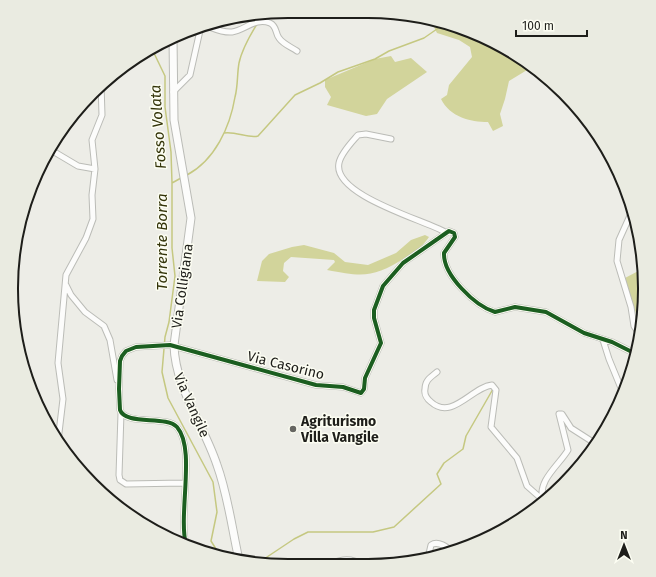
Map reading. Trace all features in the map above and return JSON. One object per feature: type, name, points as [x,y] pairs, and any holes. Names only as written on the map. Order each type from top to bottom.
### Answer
[{"type":"street","points":[[214,28],[232,32],[255,22],[263,21],[271,23],[275,26],[277,37],[282,42],[297,51]]},
{"type":"street","points":[[173,93],[190,75],[199,33]]},
{"type":"street","name":"Via Colligiana","points":[[172,345],[191,224],[174,120],[173,44]]},
{"type":"street","points":[[59,432],[63,399],[58,364],[66,284],[68,271],[86,238],[93,219],[92,195],[95,169],[92,140],[102,115],[101,93]]},
{"type":"street","points":[[392,139],[366,134],[358,135],[340,160],[339,168],[341,176],[350,185],[368,198],[392,210],[445,232],[452,231],[455,237],[444,252],[448,271],[477,303],[495,312],[514,306],[546,312],[584,333],[631,352]]},
{"type":"street","points":[[55,152],[78,166],[95,169]]},
{"type":"street","points":[[629,218],[619,240],[617,260],[631,307],[635,328]]},
{"type":"street","name":"Via Casorino","points":[[172,345],[316,385],[343,387],[361,393],[364,389],[365,378],[381,343],[374,318],[374,310],[383,286],[403,263],[424,250],[445,232]]},
{"type":"street","points":[[66,284],[71,295],[80,307],[92,319],[100,322],[107,332],[119,389]]},
{"type":"street","points":[[603,340],[620,385]]},
{"type":"street","points":[[172,345],[136,348],[126,351],[120,361],[119,389],[121,413],[119,475],[120,480],[126,484],[184,483]]},
{"type":"street","name":"Via Vangile","points":[[172,345],[177,372],[213,452],[220,474],[238,554]]},
{"type":"street","points":[[437,372],[427,380],[424,390],[426,397],[432,404],[447,408],[458,405],[485,385],[492,385],[495,387],[491,426],[517,458],[527,486],[540,497]]},
{"type":"street","name":"Via Vangile","points":[[121,413],[141,419],[167,422],[177,428],[185,451],[186,463],[182,522],[185,538]]},
{"type":"street","points":[[542,495],[544,483],[568,450],[559,414],[562,414],[566,418],[571,428],[591,441]]},
{"type":"street","points":[[429,552],[431,545],[434,543],[438,543],[445,548]]},
{"type":"green space","points":[[434,26],[454,32],[487,46],[503,54],[527,70],[509,81],[500,114],[503,126],[493,131],[488,122],[474,121],[461,117],[445,105],[441,99],[447,95],[449,85],[472,57],[470,47],[459,40],[437,33]]},
{"type":"green space","points":[[391,56],[395,62],[411,58],[427,72],[387,99],[377,114],[366,116],[327,105],[331,97],[325,87],[325,80],[375,59]]},
{"type":"green space","points":[[425,235],[429,237],[416,250],[395,264],[376,272],[368,274],[350,274],[327,270],[335,262],[334,260],[291,257],[284,263],[283,271],[289,277],[285,282],[257,281],[262,261],[269,254],[292,247],[304,245],[334,253],[345,262],[368,265],[396,253],[411,240]]},
{"type":"green space","points":[[637,272],[636,315],[625,278]]},
{"type":"waterway","name":"Torrente Borra","points":[[187,175],[206,161],[220,142],[233,108],[240,58],[246,43],[257,24]]},
{"type":"waterway","points":[[224,133],[233,133],[251,137],[258,136],[295,95],[320,83],[338,72],[375,59],[389,51],[424,38],[438,27]]},
{"type":"waterway","name":"Fosso Volata","points":[[154,53],[165,76],[165,107],[171,152],[172,183]]},
{"type":"waterway","name":"Torrente Borra","points":[[181,178],[172,183],[172,248],[175,276],[169,322],[165,337],[162,372],[168,398],[213,482],[217,512],[211,541],[216,549]]},
{"type":"waterway","points":[[266,558],[294,539],[308,532],[373,532],[394,527],[441,484],[437,474],[444,463],[463,449],[466,436],[493,389]]},
{"type":"cycle path","points":[[185,538],[184,516],[186,466],[183,437],[177,427],[172,423],[130,418],[124,415],[120,410],[120,361],[126,351],[136,347],[170,345],[316,385],[343,387],[361,393],[364,389],[365,378],[381,343],[374,318],[374,310],[383,286],[403,263],[449,231],[454,233],[455,237],[444,253],[445,262],[449,271],[454,280],[470,296],[487,309],[495,312],[515,307],[546,312],[584,333],[612,342],[631,351]]},
{"type":"place","name":"Agriturismo Villa Vangile","points":[[293,429]]}]
